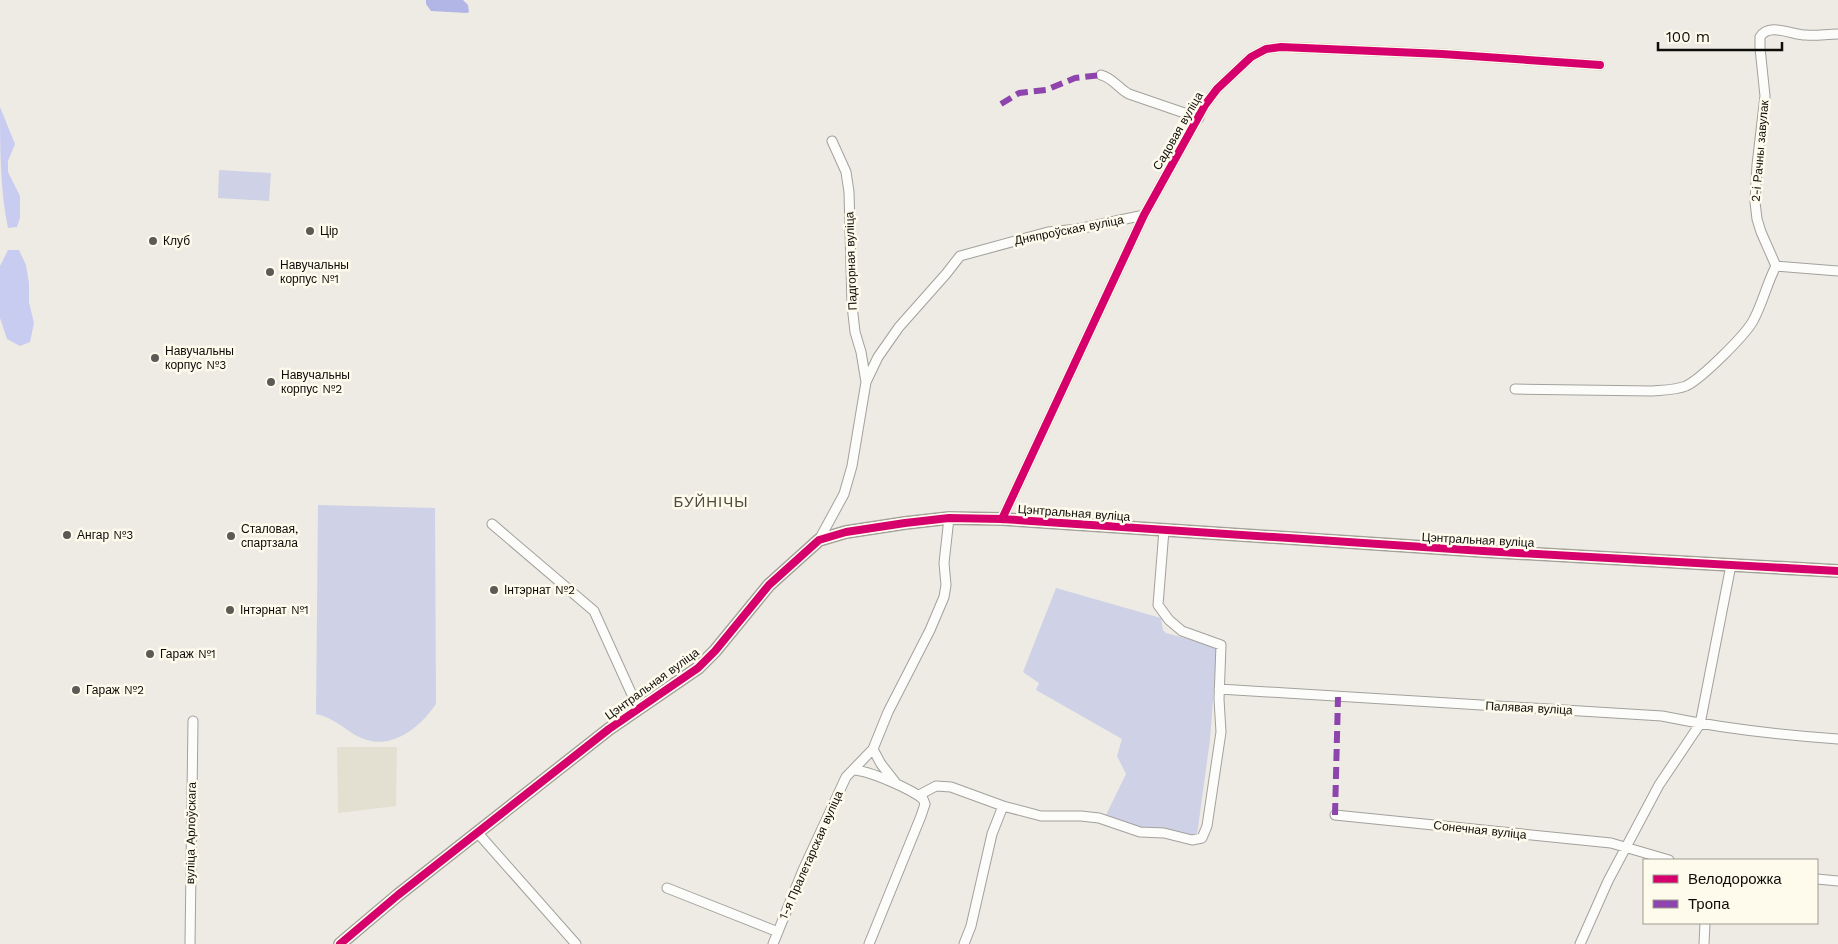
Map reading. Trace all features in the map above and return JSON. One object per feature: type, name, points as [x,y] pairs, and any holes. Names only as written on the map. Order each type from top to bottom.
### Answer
[{"type":"street","name":"2-і Рачны завулак","points":[[1776,266],[1761,232],[1755,202],[1765,96],[1760,37],[1766,31],[1775,30],[1804,35],[1838,34]]},
{"type":"street","name":"Садовая вуліца","points":[[1002,519],[1144,216],[1205,105],[1217,89],[1251,57],[1266,48],[1281,47],[1442,54],[1600,65]]},
{"type":"street","points":[[1101,75],[1130,94],[1198,118]]},
{"type":"street","name":"Падгорная вуліца","points":[[832,142],[846,172],[849,192],[852,305],[855,332],[861,352],[866,382]]},
{"type":"street","name":"Дняпроўская вуліца","points":[[966,253],[1048,232],[1078,229],[1144,216]]},
{"type":"street","name":"Падгорная вуліца","points":[[819,540],[844,494],[852,466],[866,382],[878,357],[903,322],[960,256],[966,253]]},
{"type":"street","points":[[1514,389],[1652,391],[1686,386],[1696,380],[1747,329],[1758,312],[1770,277],[1776,266],[1838,271]]},
{"type":"street","points":[[854,770],[873,749],[888,712],[930,630],[944,597],[946,585],[944,562],[948,518]]},
{"type":"street","name":"Цэнтральная вуліца","points":[[340,944],[477,832],[638,708],[698,668],[715,652],[773,580],[819,540],[863,529],[948,518],[1002,519],[1446,549],[1838,571]]},
{"type":"street","name":"Цэнтральная вуліца","points":[[492,524],[594,611],[638,708]]},
{"type":"street","points":[[919,795],[936,786],[951,787],[1004,806],[1041,816],[1099,818],[1140,832],[1164,833],[1192,840],[1202,838],[1207,826],[1221,732],[1219,689],[1221,645],[1182,631],[1169,620],[1158,605],[1164,530]]},
{"type":"street","points":[[1580,944],[1608,881],[1659,785],[1700,724],[1731,565]]},
{"type":"street","name":"Палявая вуліца","points":[[1219,689],[1662,716],[1700,724],[1803,737],[1838,739]]},
{"type":"street","name":"вуліца Арлоўскага","points":[[190,944],[193,721]]},
{"type":"street","points":[[873,749],[889,776],[899,786]]},
{"type":"street","points":[[854,770],[864,772],[919,795],[923,799],[924,804],[921,816],[868,944]]},
{"type":"street","name":"1-я Пралетарская вуліца","points":[[773,944],[846,777],[854,770]]},
{"type":"street","points":[[964,944],[971,926],[992,834],[1004,806]]},
{"type":"street","name":"Сонечная вуліца","points":[[1335,815],[1611,843],[1665,859]]},
{"type":"street","points":[[477,832],[576,944]]},
{"type":"street","points":[[1818,879],[1838,881]]},
{"type":"street","points":[[668,888],[778,932]]},
{"type":"street","points":[[1704,944],[1705,924]]},
{"type":"shaded area","points":[[426,0],[463,0],[468,5],[469,12],[431,11],[426,4]]},
{"type":"shaded area","points":[[0,107],[15,144],[8,161],[8,172],[20,196],[20,218],[17,227],[8,228],[2,184]]},
{"type":"shaded area","points":[[219,170],[271,173],[269,201],[218,198]]},
{"type":"shaded area","points":[[8,250],[19,250],[26,265],[29,283],[29,302],[34,323],[30,342],[20,346],[7,339],[0,318],[0,266]]},
{"type":"shaded area","points":[[318,505],[435,508],[436,704],[412,730],[392,740],[369,741],[357,736],[337,723],[316,714]]},
{"type":"shaded area","points":[[1056,588],[1161,618],[1163,630],[1166,633],[1217,647],[1210,740],[1197,835],[1134,827],[1105,817],[1126,774],[1117,756],[1122,739],[1036,690],[1039,683],[1023,672]]},
{"type":"shaded area","points":[[337,747],[397,747],[396,806],[338,813]]},
{"type":"marked path","points":[[1001,104],[1019,93],[1046,90],[1075,78],[1101,75]]},
{"type":"marked path","points":[[1335,815],[1338,697]]},
{"type":"cycle path","points":[[1002,519],[1144,215],[1205,105],[1217,89],[1251,57],[1266,49],[1281,47],[1442,54],[1600,65]]},
{"type":"cycle path","points":[[340,944],[398,895],[609,729],[698,668],[715,651],[769,585],[819,540],[846,532],[949,518],[1002,519],[1483,551],[1838,571]]},
{"type":"place","name":"Цір","points":[[310,231]]},
{"type":"place","name":"Клуб","points":[[153,241]]},
{"type":"place","name":"Навучальны корпус №1","points":[[270,272]]},
{"type":"place","name":"Навучальны корпус №3","points":[[155,358]]},
{"type":"place","name":"Навучальны корпус №2","points":[[271,382]]},
{"type":"place","name":"Ангар №3","points":[[67,535]]},
{"type":"place","name":"Сталовая, спартзала","points":[[231,536]]},
{"type":"place","name":"Інтэрнат №2","points":[[494,590]]},
{"type":"place","name":"Інтэрнат №1","points":[[230,610]]},
{"type":"place","name":"Гараж №1","points":[[150,654]]},
{"type":"place","name":"Гараж №2","points":[[76,690]]},
{"type":"district","name":"БУЙНІЧЫ","points":[[711,502]]}]
